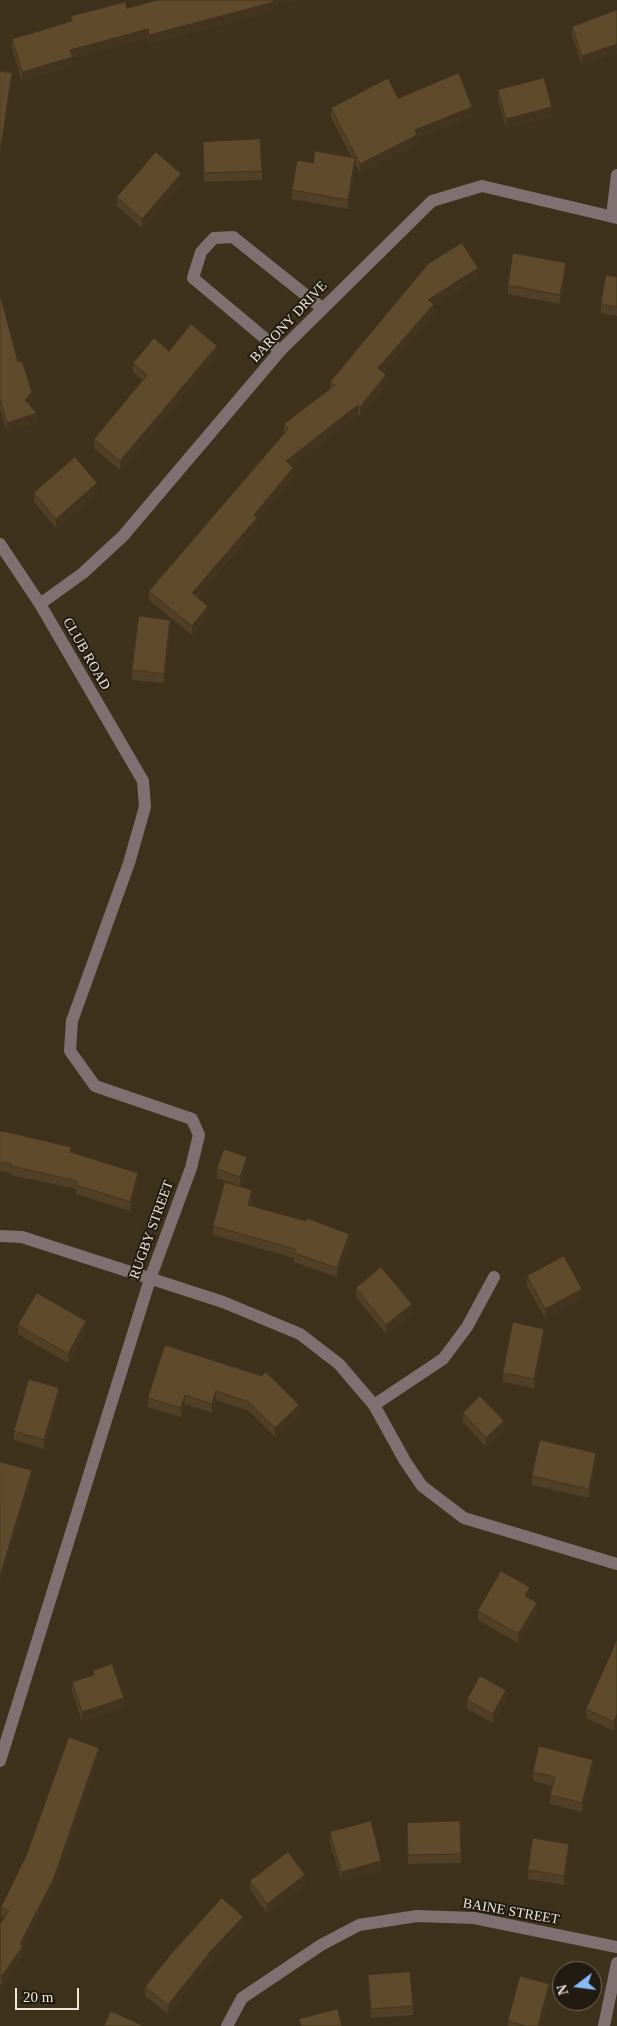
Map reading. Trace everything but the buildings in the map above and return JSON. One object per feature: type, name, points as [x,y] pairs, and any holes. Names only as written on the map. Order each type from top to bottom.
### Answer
[{"type":"street","points":[[614,217],[617,175]]},
{"type":"street","name":"BARONY DRIVE","points":[[40,604],[83,573],[124,536],[280,351],[432,201],[482,186],[614,217]]},
{"type":"street","points":[[280,351],[193,278],[200,252],[214,238],[233,238],[322,308]]},
{"type":"street","name":"CLUB ROAD","points":[[0,544],[40,604],[143,781]]},
{"type":"street","name":"RUGBY STREET","points":[[0,1761],[150,1279],[191,1168],[199,1135],[192,1119],[95,1086],[70,1051],[72,1020],[129,863],[142,816],[144,807],[143,781]]},
{"type":"street","points":[[0,1236],[22,1237],[223,1302],[300,1334],[339,1364],[374,1405],[404,1461],[422,1486],[464,1518],[617,1564]]},
{"type":"street","points":[[374,1405],[443,1359],[467,1327],[494,1277]]},
{"type":"street","name":"BAINE STREET","points":[[227,2026],[242,1998],[320,1944],[359,1925],[417,1916],[474,1918],[617,1947]]},
{"type":"street","points":[[604,2026],[617,1963]]}]
